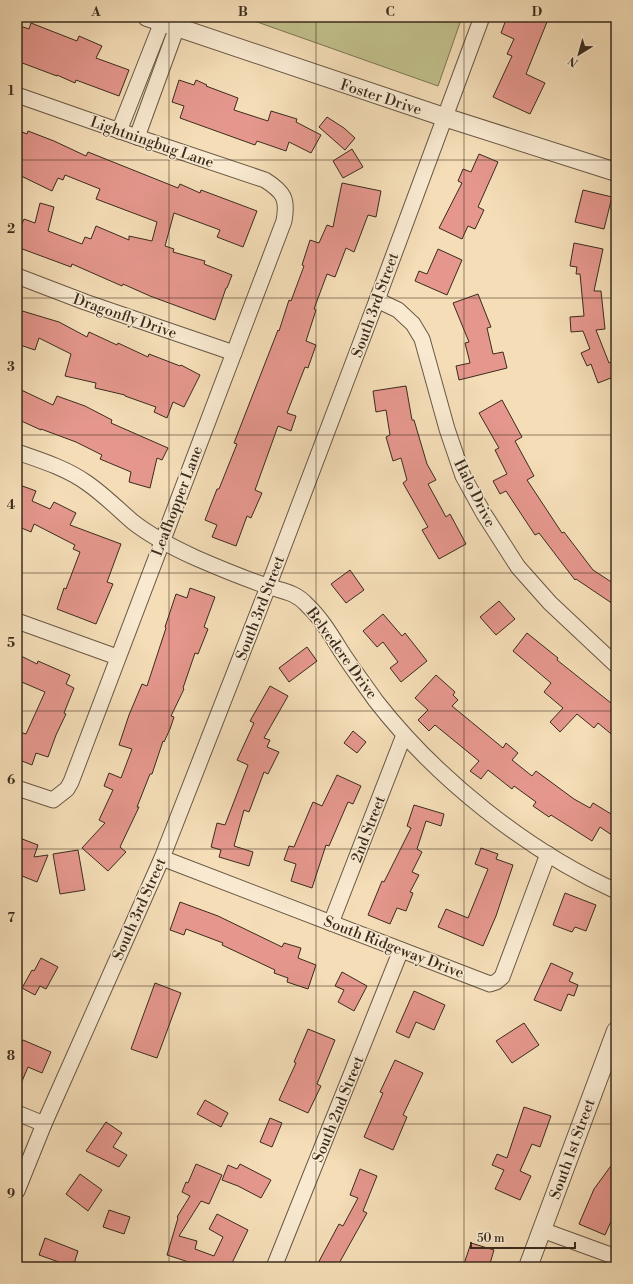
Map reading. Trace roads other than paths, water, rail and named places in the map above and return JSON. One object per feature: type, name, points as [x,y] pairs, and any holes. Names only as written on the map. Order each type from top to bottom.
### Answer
[{"type":"street","name":"South 3rd Street","points":[[17,1191],[44,1124],[162,858],[268,587],[482,17]]},
{"type":"street","name":"Foster Drive","points":[[162,22],[444,117],[616,172]]},
{"type":"street","points":[[119,131],[162,22]]},
{"type":"street","points":[[137,137],[162,22]]},
{"type":"street","name":"Lightningbug Lane","points":[[17,95],[266,180],[276,187],[283,196]]},
{"type":"street","name":"Leafhopper Lane","points":[[17,788],[53,800],[67,790],[71,782],[161,541],[284,221],[286,208],[283,196]]},
{"type":"street","name":"Dragonfly Drive","points":[[17,276],[85,302],[234,353]]},
{"type":"street","name":"Halo Drive","points":[[377,300],[398,310],[413,324],[422,339],[447,430],[463,476],[484,514],[518,567],[550,603],[616,665]]},
{"type":"street","name":"Belvedere Drive","points":[[17,452],[61,469],[86,482],[134,522],[161,541],[196,558],[268,587],[284,590],[298,596],[308,605],[326,628],[354,670],[404,735],[438,768],[474,800],[517,833],[577,871],[616,891]]},
{"type":"street","points":[[17,620],[117,657]]},
{"type":"street","name":"2nd Street","points":[[331,923],[404,735]]},
{"type":"street","name":"South Ridgeway Drive","points":[[162,858],[490,984],[496,982],[502,977],[548,854]]},
{"type":"street","name":"South 2nd Street","points":[[274,1267],[401,950]]},
{"type":"street","name":"South 1st Street","points":[[528,1267],[616,1031]]},
{"type":"street","points":[[17,1113],[44,1124]]},
{"type":"street","points":[[542,1230],[616,1257]]}]
